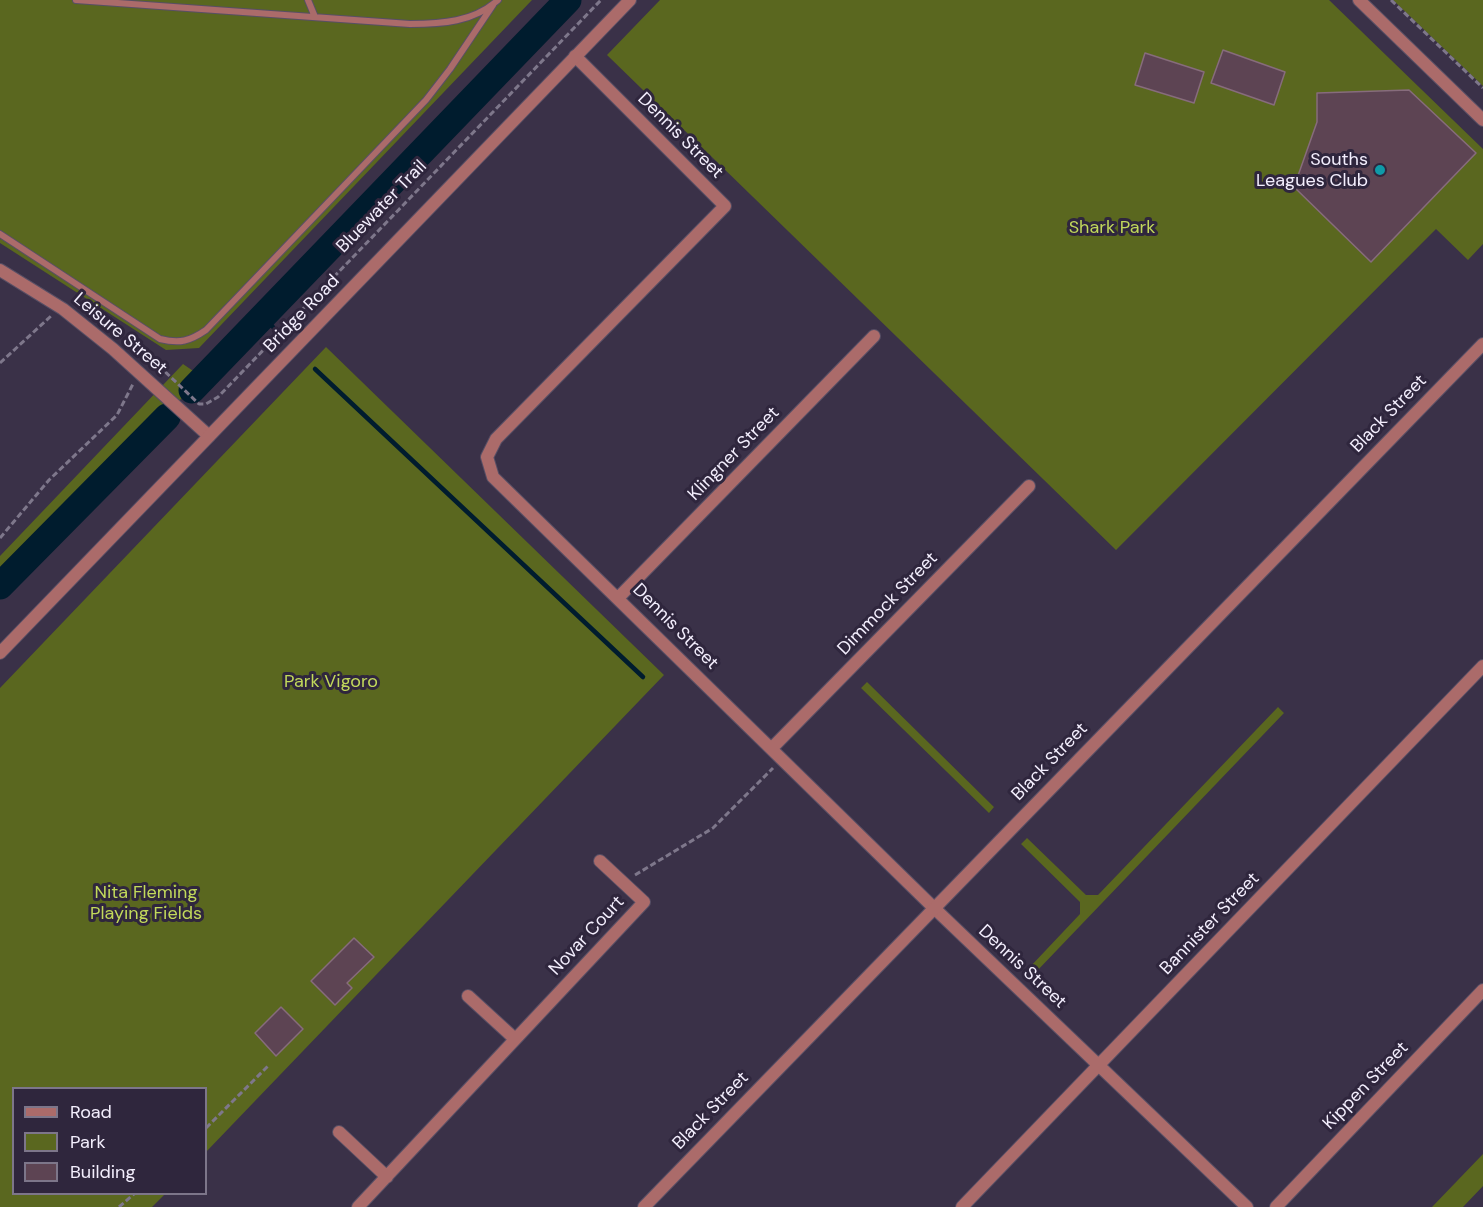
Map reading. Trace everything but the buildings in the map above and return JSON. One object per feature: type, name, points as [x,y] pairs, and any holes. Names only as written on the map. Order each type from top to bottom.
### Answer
[{"type":"street","name":"Bridge Road","points":[[0,653],[630,0]]},
{"type":"street","points":[[1359,0],[1483,120]]},
{"type":"street","name":"Dennis Street","points":[[575,56],[725,206],[496,440],[488,457],[493,477],[619,597],[933,907],[1247,1207]]},
{"type":"street","name":"Leisure Street","points":[[0,270],[61,308],[157,388],[209,436]]},
{"type":"street","name":"Klingner Street","points":[[619,597],[874,336]]},
{"type":"street","name":"Black Street","points":[[644,1207],[933,907],[1483,344]]},
{"type":"street","name":"Dimmock Street","points":[[772,748],[1029,486]]},
{"type":"street","name":"Bannister Street","points":[[962,1207],[1483,666]]},
{"type":"street","name":"Novar Court","points":[[358,1207],[644,902],[600,861]]},
{"type":"street","name":"Kippen Street","points":[[1276,1207],[1483,990]]},
{"type":"street","points":[[468,996],[515,1039]]},
{"type":"street","points":[[339,1132],[387,1177]]},
{"type":"lane","points":[[76,0],[444,24],[476,14],[495,2]]},
{"type":"lane","points":[[308,0],[315,17]]},
{"type":"lane","points":[[0,234],[160,339],[174,343],[186,342],[206,330],[426,100],[495,2]]},
{"type":"path","name":"Bluewater Trail","points":[[149,367],[158,365],[200,404],[206,404],[218,397],[601,0]]},
{"type":"path","points":[[1391,0],[1483,88]]},
{"type":"path","points":[[0,363],[32,331],[61,308]]},
{"type":"path","points":[[0,538],[49,480],[117,415],[134,384]]},
{"type":"path","points":[[622,882],[713,828],[783,758]]},
{"type":"path","points":[[207,1127],[268,1066]]},
{"type":"path","points":[[119,1207],[133,1195]]},
{"type":"green space","points":[[0,0],[532,0],[199,348],[166,350],[0,243]]},
{"type":"green space","name":"Shark Park","points":[[660,0],[1329,0],[1483,149],[1483,244],[1468,260],[1436,229],[1116,550],[607,55]]},
{"type":"green space","points":[[1393,0],[1483,0],[1483,86]]},
{"type":"green space","name":"Park Vigoro","points":[[326,347],[664,675],[207,1151],[207,1087],[12,1087],[12,1195],[164,1195],[152,1207],[0,1207],[0,688]]},
{"type":"green space","points":[[183,364],[202,377],[0,588],[0,556]]},
{"type":"green space","points":[[867,682],[994,807],[989,813],[861,688]]},
{"type":"green space","points":[[1278,707],[1284,713],[1035,973],[1029,968],[1080,914],[1080,902],[1021,844],[1027,838],[1086,895],[1098,895]]},
{"type":"green space","points":[[1483,1154],[1483,1186],[1463,1207],[1432,1207]]},
{"type":"waterway","points":[[192,390],[568,0]]},
{"type":"waterway","points":[[262,316],[273,327]]},
{"type":"waterway","points":[[315,369],[643,677]]},
{"type":"waterway","points":[[0,586],[167,417]]},
{"type":"place","name":"Souths Leagues Club","points":[[1380,170]]},
{"type":"park label","name":"Nita Fleming Playing Fields","points":[[146,903]]}]
